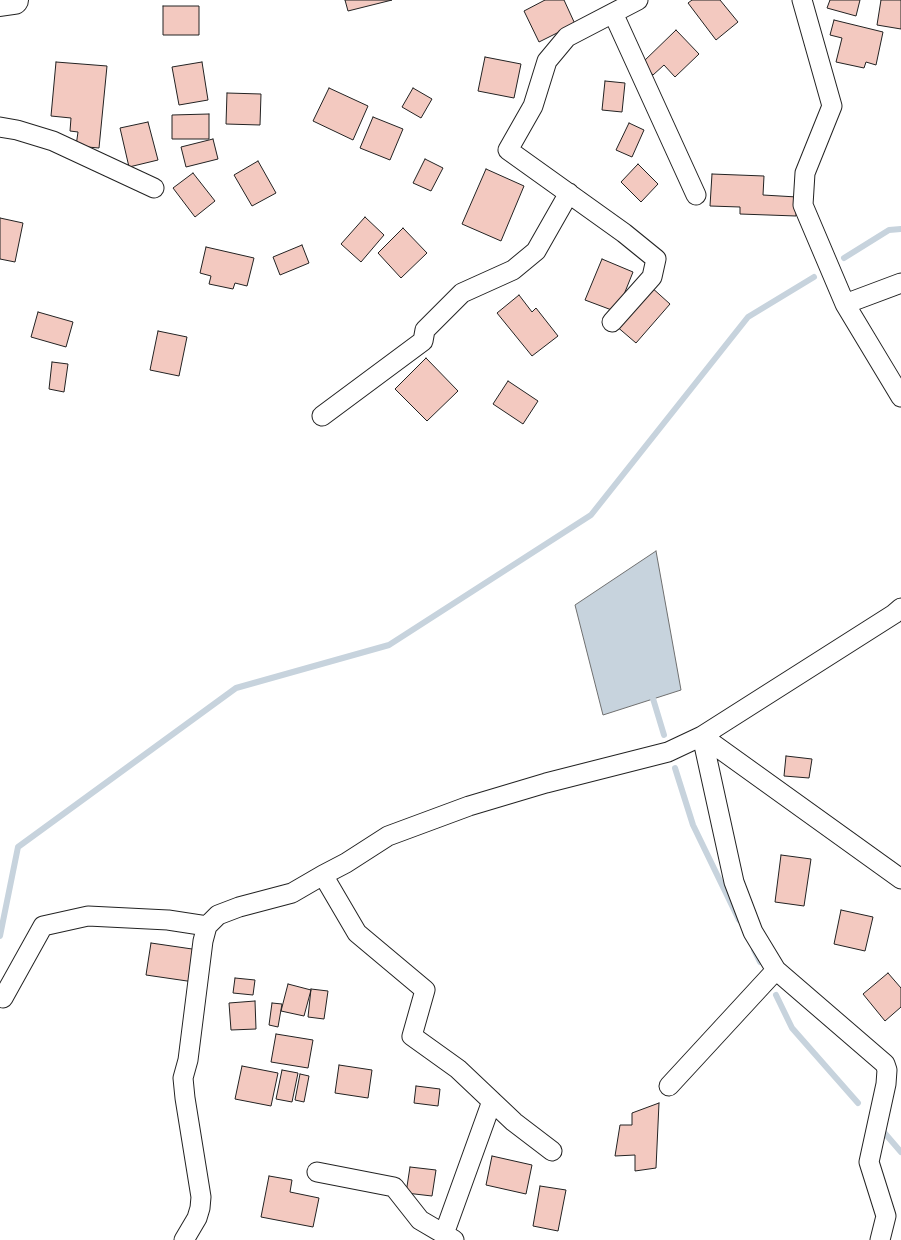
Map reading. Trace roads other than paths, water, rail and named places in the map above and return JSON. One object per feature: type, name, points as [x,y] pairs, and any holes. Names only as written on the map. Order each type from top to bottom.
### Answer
[{"type":"main road","points":[[0,2],[14,0]]},
{"type":"street","points":[[612,322],[652,277],[656,259],[624,233],[508,150],[533,106],[547,61],[567,37],[638,0]]},
{"type":"street","points":[[802,0],[832,106],[805,173],[803,205],[845,304],[901,397]]},
{"type":"street","points":[[613,13],[696,195]]},
{"type":"street","points":[[0,127],[53,141],[154,188]]},
{"type":"street","points":[[322,416],[423,341],[425,330],[462,293],[513,270],[536,251],[569,193]]},
{"type":"street","points":[[845,304],[901,283]]},
{"type":"street","points":[[184,1240],[197,1218],[201,1197],[183,1078],[188,1060],[203,940],[207,926],[218,915],[239,907],[292,893],[323,874],[346,863],[388,836],[469,806],[546,783],[668,752],[702,736],[901,608]]},
{"type":"street","points":[[702,736],[901,879]]},
{"type":"street","points":[[702,736],[734,882],[752,932],[776,970],[884,1064],[894,1065],[886,1084],[869,1162],[894,1212],[880,1240]]},
{"type":"street","points":[[323,874],[357,933],[425,990],[412,1036],[458,1069],[514,1122],[552,1151]]},
{"type":"street","points":[[0,997],[3,998],[43,926],[88,916],[168,920],[207,926]]},
{"type":"street","points":[[669,1086],[776,970]]},
{"type":"street","points":[[317,1172],[394,1187],[420,1220],[449,1237],[492,1101]]},
{"type":"waterway","points":[[844,258],[889,230],[901,229]]},
{"type":"waterway","points":[[0,936],[18,847],[236,688],[389,645],[591,515],[748,317],[814,277]]},
{"type":"waterway","points":[[651,692],[664,735]]},
{"type":"waterway","points":[[675,768],[693,825],[739,920]]},
{"type":"waterway","points":[[754,950],[760,962]]},
{"type":"waterway","points":[[776,995],[792,1028],[858,1103]]},
{"type":"waterway","points":[[882,1130],[901,1152]]}]
